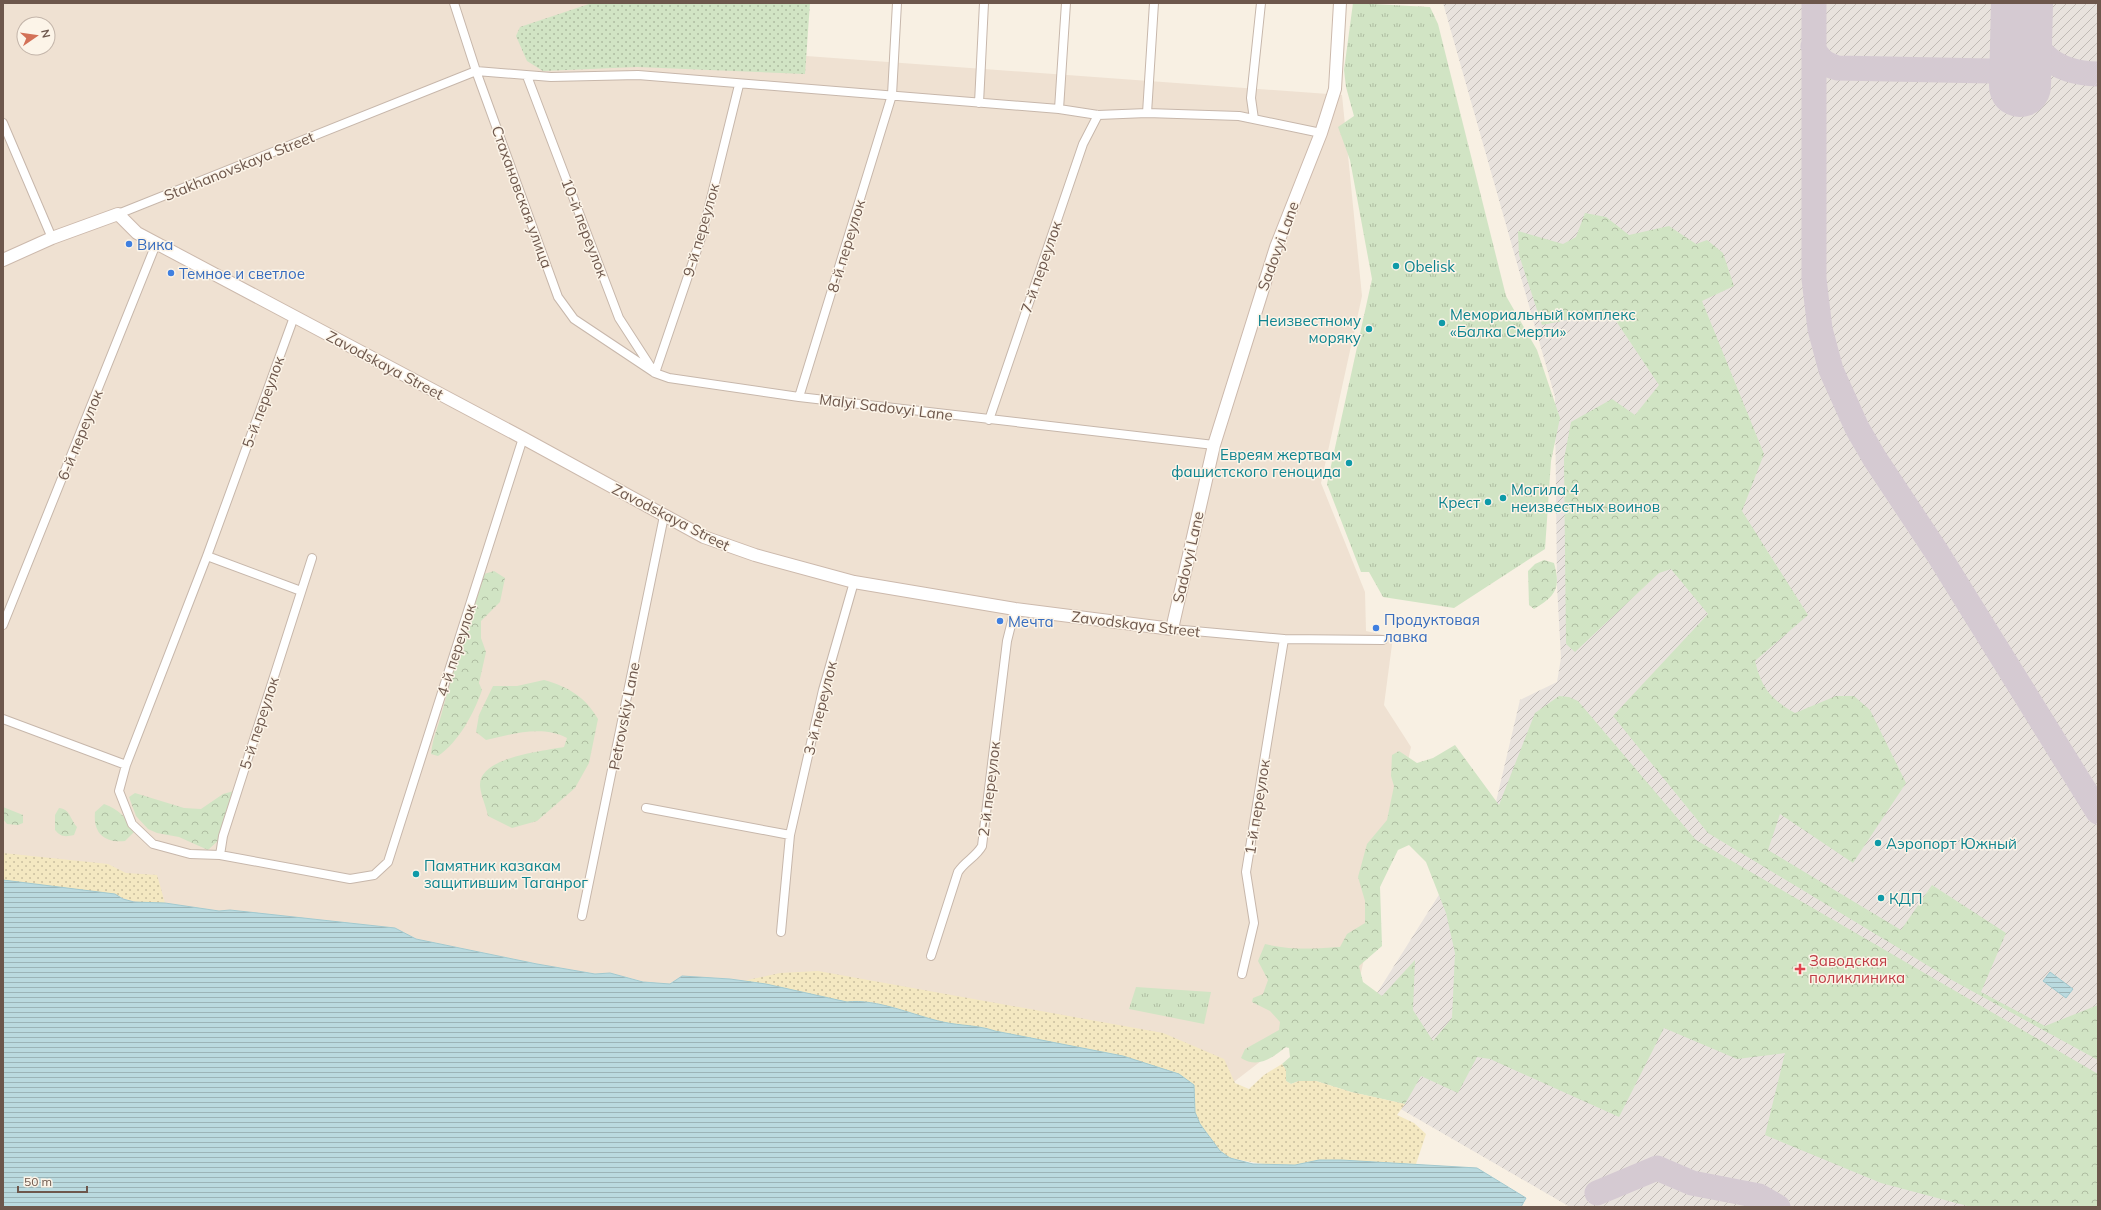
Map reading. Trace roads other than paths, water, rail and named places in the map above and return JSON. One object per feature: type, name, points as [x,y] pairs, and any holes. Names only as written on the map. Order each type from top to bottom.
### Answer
[{"type":"street","name":"Стахановская улица","points":[[454,3],[476,72],[558,297],[574,319]]},
{"type":"street","name":"8-й переулок","points":[[799,397],[892,95],[897,3]]},
{"type":"street","points":[[979,103],[984,3]]},
{"type":"street","points":[[1059,109],[1066,3]]},
{"type":"street","points":[[1147,113],[1154,3]]},
{"type":"street","points":[[1254,119],[1251,98],[1261,3]]},
{"type":"street","name":"Sadovyi Lane","points":[[1172,629],[1214,445],[1276,247],[1321,133],[1335,89],[1340,3]]},
{"type":"street","points":[[476,72],[527,76],[638,75],[739,85],[892,95],[1059,109],[1098,115],[1147,113],[1239,116],[1321,133]]},
{"type":"street","name":"Stakhanovskaya Street","points":[[3,260],[52,238],[118,214],[476,72]]},
{"type":"street","name":"10-й переулок","points":[[527,76],[619,318],[654,373]]},
{"type":"street","name":"9-й переулок","points":[[654,373],[702,235],[739,85]]},
{"type":"street","name":"7-й переулок","points":[[989,420],[1083,144],[1098,115]]},
{"type":"street","points":[[3,123],[52,238]]},
{"type":"street","name":"Zavodskaya Street","points":[[118,214],[130,228],[156,244],[523,438],[664,516],[704,537],[731,548],[854,582],[1014,609],[1172,629],[1284,639],[1383,640]]},
{"type":"street","name":"6-й переулок","points":[[3,625],[156,244]]},
{"type":"street","name":"5-й переулок","points":[[294,317],[207,556],[126,765],[119,791],[132,824],[153,844],[190,854],[220,855],[350,879],[374,875],[388,862]]},
{"type":"street","name":"Malyi Sadovyi Lane","points":[[574,319],[654,373],[669,378],[799,397],[1214,445]]},
{"type":"street","name":"4-й переулок","points":[[388,862],[523,438]]},
{"type":"street","name":"Petrovskiy Lane","points":[[582,916],[664,516]]},
{"type":"street","points":[[207,556],[301,591]]},
{"type":"street","name":"5-й переулок","points":[[220,855],[223,836],[312,558]]},
{"type":"street","name":"3-й переулок","points":[[781,932],[790,835],[823,690],[854,582]]},
{"type":"street","name":"2-й переулок","points":[[931,956],[958,872],[963,864],[978,853],[982,846],[1007,641],[1014,609]]},
{"type":"street","name":"1-й переулок","points":[[1242,974],[1254,922],[1246,872],[1284,639]]},
{"type":"street","points":[[3,719],[126,765]]},
{"type":"street","points":[[646,808],[790,835]]},
{"type":"water","points":[[3,880],[115,894],[123,899],[134,902],[165,903],[219,911],[230,910],[395,928],[416,939],[537,964],[595,974],[610,973],[643,982],[670,984],[682,976],[730,979],[766,984],[847,1002],[858,1001],[883,1005],[943,1022],[982,1028],[1123,1056],[1179,1074],[1194,1085],[1195,1112],[1200,1124],[1220,1151],[1230,1158],[1253,1164],[1295,1165],[1319,1160],[1341,1160],[1477,1168],[1526,1198],[1521,1207],[3,1207]]},
{"type":"water","points":[[2050,972],[2073,989],[2066,998],[2043,981]]},
{"type":"place","name":"Вика","points":[[129,244]]},
{"type":"place","name":"Obelisk","points":[[1396,266]]},
{"type":"place","name":"Темное и светлое","points":[[171,273]]},
{"type":"place","name":"Мемориальный комплекс «Балка Смерти»","points":[[1442,323]]},
{"type":"place","name":"Неизвестному моряку","points":[[1369,329]]},
{"type":"place","name":"Евреям жертвам фашистского геноцида","points":[[1349,463]]},
{"type":"place","name":"Могила 4 неизвестных воинов","points":[[1503,498]]},
{"type":"place","name":"Крест","points":[[1488,502]]},
{"type":"place","name":"Мечта","points":[[1000,621]]},
{"type":"place","name":"Продуктовая лавка","points":[[1376,628]]},
{"type":"place","name":"Аэропорт Южный","points":[[1878,843]]},
{"type":"place","name":"Памятник казакам защитившим Таганрог","points":[[416,874]]},
{"type":"place","name":"КДП","points":[[1881,898]]},
{"type":"place","name":"Заводская поликлиника","points":[[1800,969]]}]
